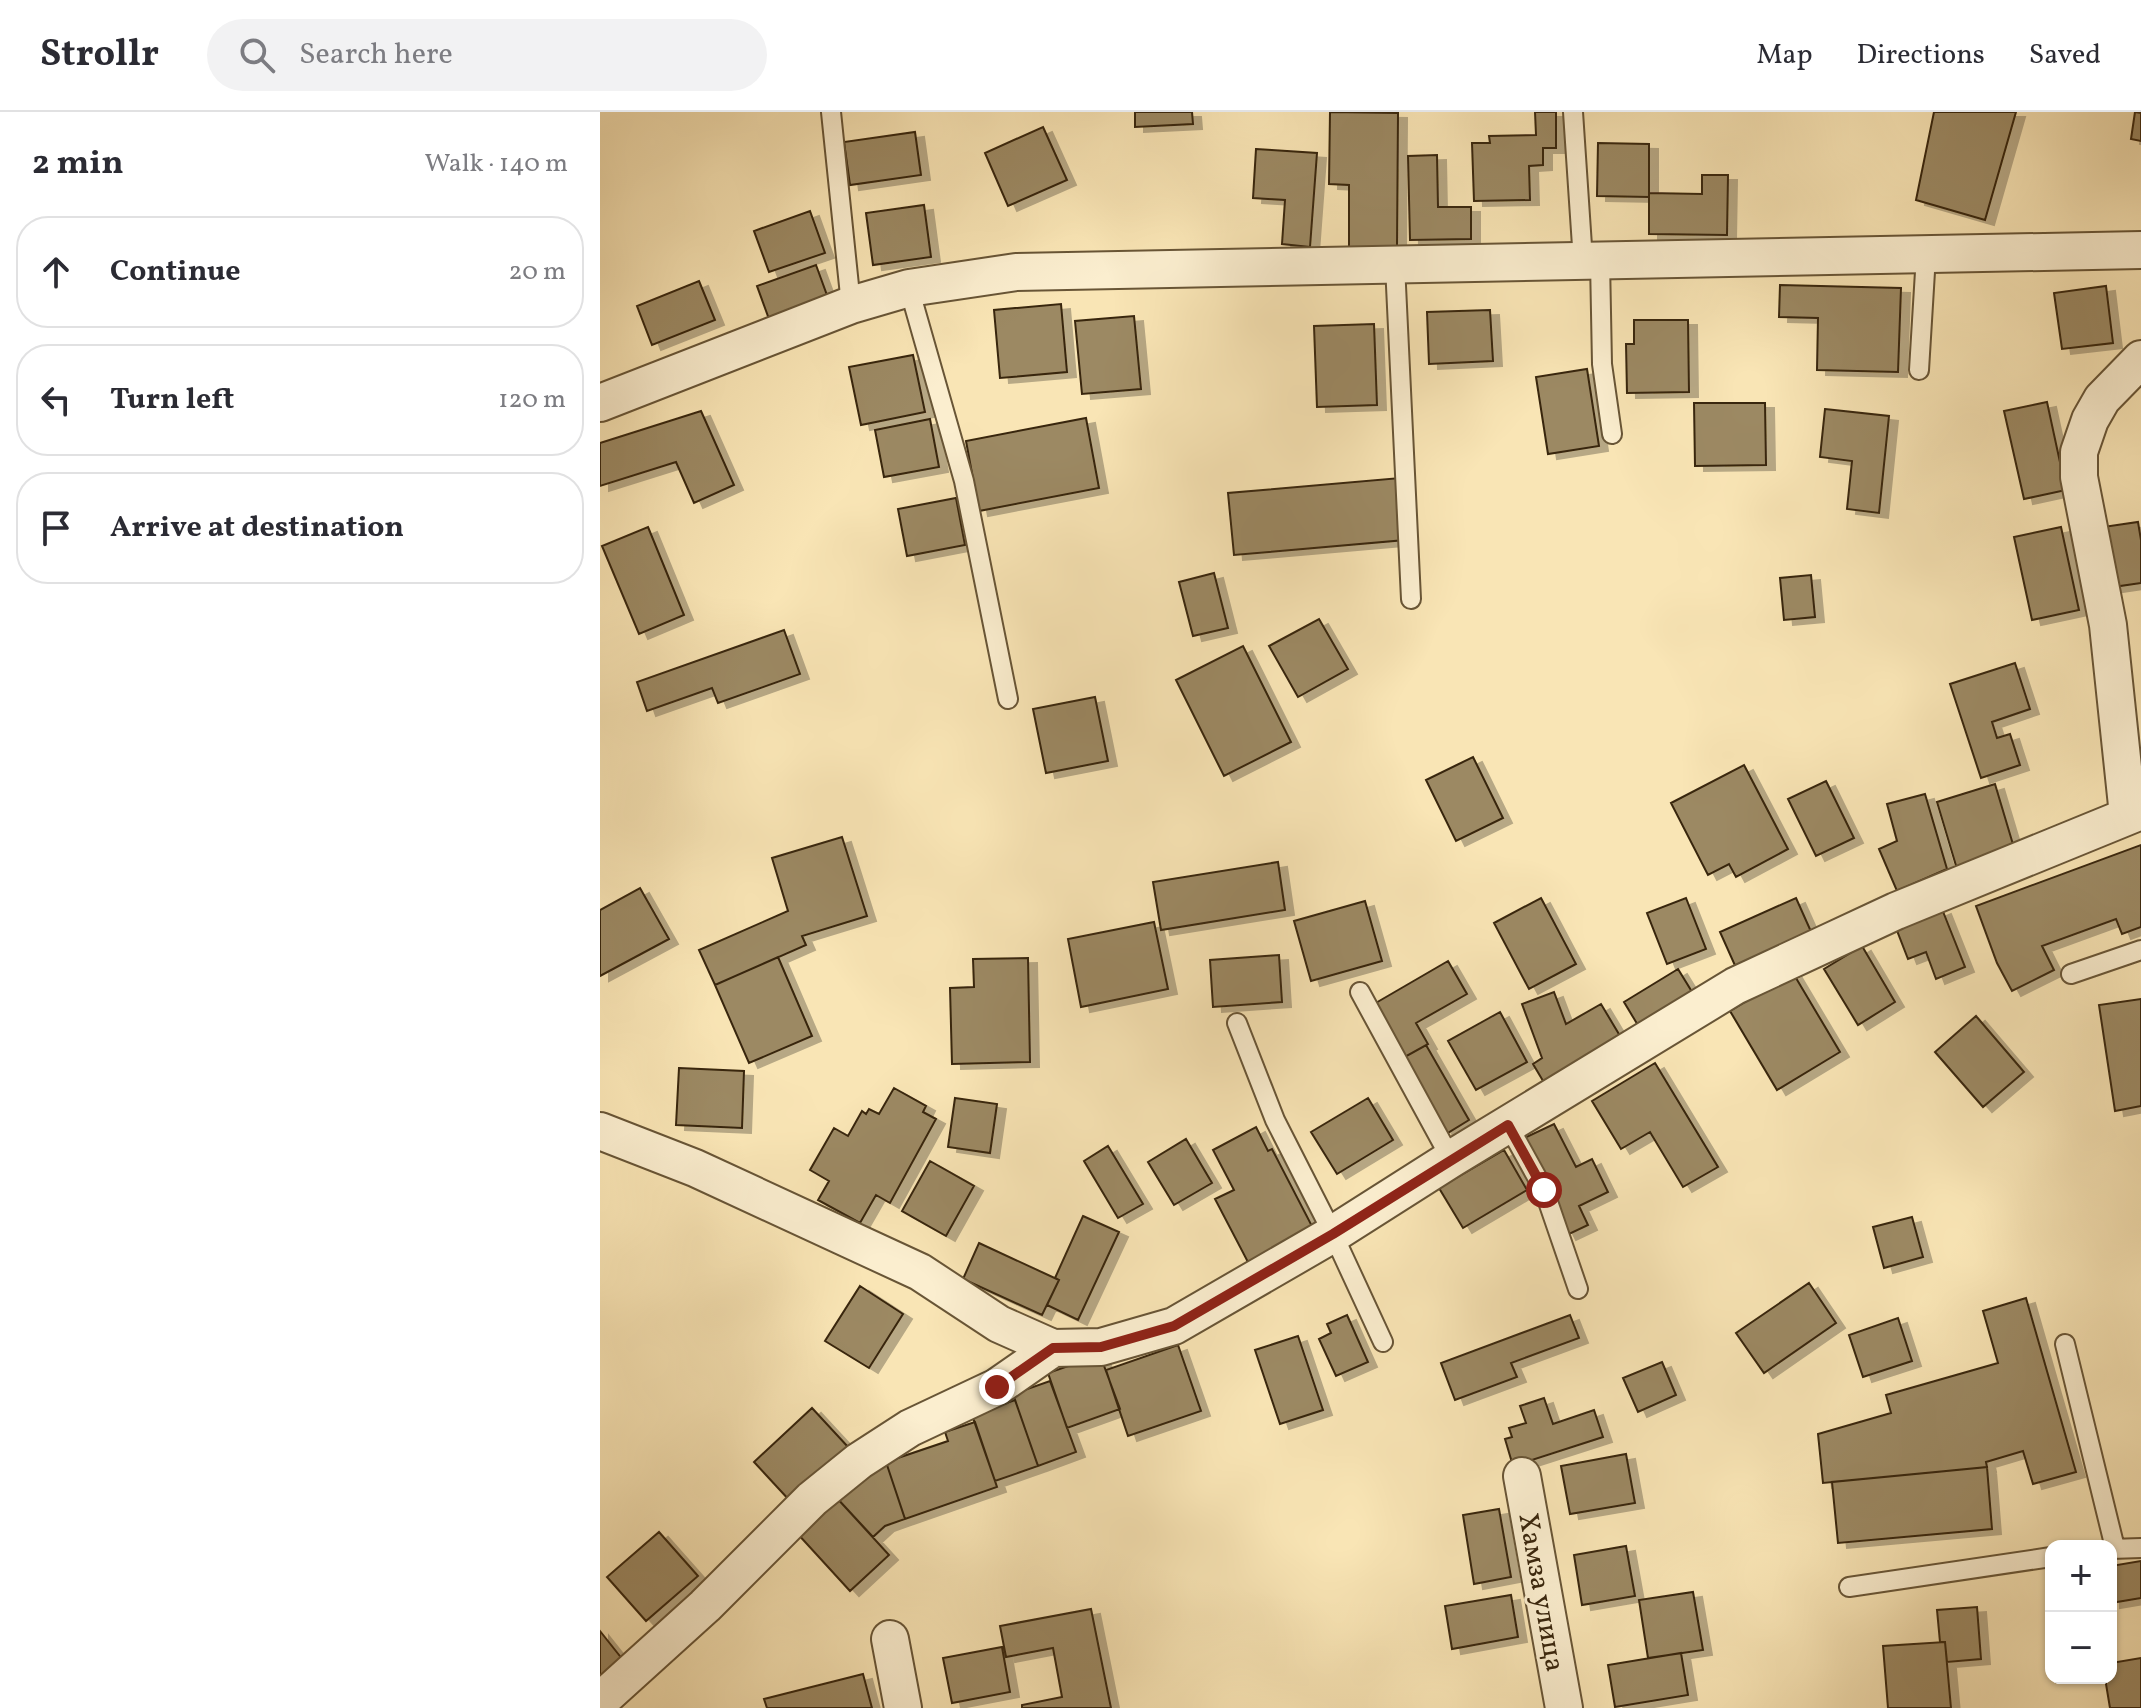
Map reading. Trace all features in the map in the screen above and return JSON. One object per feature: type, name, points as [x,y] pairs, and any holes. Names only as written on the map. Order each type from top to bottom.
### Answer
[{"type":"street","points":[[600,403],[851,305],[909,288],[1016,272],[2141,250]]},
{"type":"street","points":[[600,1131],[695,1168],[920,1272],[999,1324],[1053,1348],[1101,1347],[1174,1326],[1333,1234],[1735,986],[1896,911],[2134,813],[2108,625],[2079,477],[2079,452],[2090,420],[2102,399],[2141,359]]},
{"type":"street","points":[[600,1701],[705,1606],[812,1499],[859,1461],[910,1428],[997,1387],[1053,1348]]},
{"type":"street","name":"Хамза улица","points":[[1522,1476],[1564,1708]]},
{"type":"street","points":[[890,1639],[903,1708]]},
{"type":"lane","points":[[831,112],[851,305]]},
{"type":"lane","points":[[1573,112],[1612,434]]},
{"type":"lane","points":[[1919,370],[1926,255]]},
{"type":"lane","points":[[1395,265],[1411,599]]},
{"type":"lane","points":[[909,288],[964,481],[1008,699]]},
{"type":"lane","points":[[2071,974],[2141,950]]},
{"type":"lane","points":[[1360,992],[1451,1159]]},
{"type":"lane","points":[[1237,1023],[1275,1120],[1383,1342]]},
{"type":"lane","points":[[1508,1125],[1544,1190],[1578,1289]]},
{"type":"lane","points":[[2065,1344],[2111,1540]]},
{"type":"lane","points":[[2117,1548],[2141,1548]]},
{"type":"lane","points":[[1849,1587],[2045,1558]]},
{"type":"building","points":[[1135,112],[1192,112],[1193,124],[1135,127]]},
{"type":"building","points":[[1330,112],[1398,113],[1397,247],[1349,247],[1349,185],[1329,184]]},
{"type":"building","points":[[1535,112],[1556,112],[1556,148],[1543,148],[1543,165],[1529,166],[1530,200],[1474,201],[1472,143],[1490,143],[1489,136],[1536,135]]},
{"type":"building","points":[[1934,112],[2016,112],[1985,220],[1916,200]]},
{"type":"building","points":[[2135,112],[2141,113],[2141,141],[2131,139]]},
{"type":"building","points":[[1043,127],[1067,180],[1008,206],[985,153]]},
{"type":"building","points":[[915,132],[921,175],[850,185],[844,142]]},
{"type":"building","points":[[1598,143],[1649,144],[1649,197],[1597,196]]},
{"type":"building","points":[[1256,149],[1317,153],[1310,247],[1282,244],[1285,200],[1253,198]]},
{"type":"building","points":[[1437,155],[1438,207],[1471,207],[1471,239],[1410,240],[1408,156]]},
{"type":"building","points":[[1702,175],[1728,175],[1727,235],[1649,234],[1649,193],[1702,194]]},
{"type":"building","points":[[924,205],[931,257],[873,265],[866,213]]},
{"type":"building","points":[[810,211],[825,253],[769,272],[754,231]]},
{"type":"building","points":[[816,265],[828,298],[769,319],[757,286]]},
{"type":"building","points":[[699,281],[715,320],[652,345],[637,306]]},
{"type":"building","points":[[1780,285],[1901,288],[1898,372],[1817,370],[1818,318],[1779,317]]},
{"type":"building","points":[[2106,286],[2113,343],[2062,349],[2054,293]]},
{"type":"building","points":[[1061,304],[1067,372],[1000,378],[994,310]]},
{"type":"building","points":[[1490,310],[1493,361],[1429,364],[1427,312]]},
{"type":"building","points":[[1134,316],[1141,389],[1082,394],[1075,321]]},
{"type":"building","points":[[1634,320],[1688,320],[1689,392],[1627,393],[1626,344],[1634,344]]},
{"type":"building","points":[[1374,324],[1377,405],[1317,407],[1314,326]]},
{"type":"building","points":[[913,355],[925,412],[861,425],[849,367]]},
{"type":"building","points":[[1587,369],[1599,446],[1548,454],[1536,377]]},
{"type":"building","points":[[2047,402],[2066,490],[2024,499],[2004,411]]},
{"type":"building","points":[[1694,403],[1765,403],[1766,465],[1695,466]]},
{"type":"building","points":[[1825,409],[1889,416],[1879,513],[1847,509],[1852,461],[1820,457]]},
{"type":"building","points":[[701,411],[734,485],[694,503],[676,462],[600,486],[600,443]]},
{"type":"building","points":[[1086,418],[1099,488],[979,511],[966,441]]},
{"type":"building","points":[[930,419],[939,467],[884,477],[875,430]]},
{"type":"building","points":[[1400,478],[1405,540],[1234,555],[1228,493]]},
{"type":"building","points":[[956,498],[965,545],[907,556],[898,509]]},
{"type":"building","points":[[2138,522],[2141,583],[2113,587],[2103,527]]},
{"type":"building","points":[[648,527],[684,615],[639,634],[602,546]]},
{"type":"building","points":[[2061,527],[2079,610],[2032,620],[2014,537]]},
{"type":"building","points":[[1214,573],[1228,628],[1193,636],[1179,582]]},
{"type":"building","points":[[1811,575],[1815,617],[1784,620],[1780,578]]},
{"type":"building","points":[[1319,619],[1348,669],[1298,697],[1269,646]]},
{"type":"building","points":[[784,630],[800,674],[718,703],[712,688],[647,711],[637,682]]},
{"type":"building","points":[[1243,646],[1291,742],[1224,776],[1176,680]]},
{"type":"building","points":[[2015,663],[2030,709],[1992,722],[1997,738],[2010,734],[2020,765],[1981,778],[1950,684]]},
{"type":"building","points":[[1095,697],[1108,761],[1046,773],[1033,709]]},
{"type":"building","points":[[1473,757],[1503,818],[1456,841],[1426,780]]},
{"type":"building","points":[[1744,765],[1788,849],[1736,877],[1729,864],[1708,875],[1671,803]]},
{"type":"building","points":[[1826,781],[1854,838],[1816,856],[1788,799]]},
{"type":"building","points":[[1995,784],[2015,851],[1957,869],[1937,802]]},
{"type":"building","points":[[1925,794],[1947,869],[1897,891],[1879,849],[1897,841],[1887,804]]},
{"type":"building","points":[[842,837],[867,916],[802,936],[806,945],[715,985],[699,950],[788,911],[772,858]]},
{"type":"building","points":[[2141,845],[2141,927],[2122,934],[2116,919],[2042,946],[2054,970],[2012,991],[1997,963],[1976,906]]},
{"type":"building","points":[[1278,862],[1285,910],[1161,930],[1153,882]]},
{"type":"building","points":[[640,888],[669,939],[600,976],[600,910]]},
{"type":"building","points":[[1541,898],[1576,964],[1529,989],[1494,923]]},
{"type":"building","points":[[1686,898],[1706,949],[1667,964],[1647,913]]},
{"type":"building","points":[[1796,898],[1813,936],[1737,970],[1720,932]]},
{"type":"building","points":[[1365,901],[1382,961],[1311,981],[1294,921]]},
{"type":"building","points":[[1942,909],[1965,967],[1936,979],[1926,952],[1908,959],[1896,928]]},
{"type":"building","points":[[1154,922],[1168,989],[1081,1007],[1068,939]]},
{"type":"building","points":[[1862,946],[1895,1002],[1858,1025],[1824,969]]},
{"type":"building","points":[[1279,955],[1282,1002],[1213,1007],[1210,960]]},
{"type":"building","points":[[778,957],[812,1036],[749,1063],[715,985]]},
{"type":"building","points":[[1028,958],[1030,1062],[952,1064],[950,988],[974,987],[973,959]]},
{"type":"building","points":[[1448,961],[1467,994],[1416,1023],[1428,1044],[1405,1057],[1374,1004]]},
{"type":"building","points":[[1678,969],[1697,1000],[1642,1032],[1624,1002]]},
{"type":"building","points":[[1793,973],[1840,1052],[1777,1090],[1730,1011]]},
{"type":"building","points":[[1554,992],[1566,1024],[1601,1004],[1626,1046],[1549,1091],[1533,1064],[1542,1058],[1522,1004]]},
{"type":"building","points":[[2141,999],[2141,1106],[2115,1111],[2099,1005]]},
{"type":"building","points":[[1500,1012],[1527,1062],[1476,1090],[1448,1041]]},
{"type":"building","points":[[1976,1016],[2024,1072],[1983,1107],[1935,1052]]},
{"type":"building","points":[[1426,1045],[1469,1120],[1446,1134],[1403,1058]]},
{"type":"building","points":[[1655,1063],[1718,1167],[1683,1187],[1650,1132],[1621,1149],[1592,1101]]},
{"type":"building","points":[[679,1068],[744,1071],[742,1128],[676,1125]]},
{"type":"building","points":[[894,1088],[926,1106],[923,1112],[936,1119],[890,1203],[876,1195],[860,1223],[818,1200],[829,1181],[810,1170],[834,1128],[848,1136],[862,1111],[866,1114],[869,1109],[879,1114]]},
{"type":"building","points":[[955,1098],[997,1104],[990,1153],[948,1147]]},
{"type":"building","points":[[1368,1098],[1393,1140],[1337,1174],[1311,1132]]},
{"type":"building","points":[[1554,1124],[1576,1167],[1592,1159],[1608,1192],[1579,1206],[1588,1225],[1567,1235],[1520,1140]]},
{"type":"building","points":[[1256,1127],[1268,1151],[1272,1149],[1315,1232],[1250,1266],[1215,1199],[1234,1190],[1213,1150]]},
{"type":"building","points":[[1186,1139],[1212,1183],[1174,1205],[1148,1162]]},
{"type":"building","points":[[1108,1146],[1143,1204],[1118,1218],[1084,1161]]},
{"type":"building","points":[[1504,1150],[1527,1190],[1463,1228],[1439,1188]]},
{"type":"building","points":[[930,1161],[974,1186],[946,1236],[902,1211]]},
{"type":"building","points":[[1083,1216],[1119,1232],[1078,1320],[1047,1305],[1059,1280],[1055,1278]]},
{"type":"building","points":[[1912,1217],[1923,1257],[1884,1268],[1873,1227]]},
{"type":"building","points":[[979,1243],[1059,1280],[1042,1315],[963,1279]]},
{"type":"building","points":[[1809,1283],[1836,1323],[1764,1373],[1736,1333]]},
{"type":"building","points":[[860,1286],[903,1314],[869,1368],[825,1341]]},
{"type":"building","points":[[2026,1298],[2076,1472],[2033,1484],[2023,1451],[1986,1462],[1987,1467],[1823,1483],[1818,1434],[1891,1413],[1886,1395],[1998,1363],[1983,1311]]},
{"type":"building","points":[[1347,1315],[1368,1362],[1336,1376],[1319,1339],[1331,1333],[1327,1324]]},
{"type":"building","points":[[1570,1315],[1579,1338],[1511,1363],[1517,1377],[1455,1400],[1441,1363]]},
{"type":"building","points":[[1898,1318],[1912,1361],[1863,1377],[1849,1335]]},
{"type":"building","points":[[1298,1336],[1323,1410],[1280,1424],[1255,1350]]},
{"type":"building","points":[[1178,1345],[1201,1411],[1128,1436],[1106,1370]]},
{"type":"building","points":[[1100,1355],[1120,1409],[1067,1428],[1048,1373]]},
{"type":"building","points":[[1662,1362],[1676,1395],[1638,1412],[1623,1378]]},
{"type":"building","points":[[1050,1381],[1076,1452],[1038,1466],[1013,1394]]},
{"type":"building","points":[[1544,1398],[1553,1424],[1594,1410],[1603,1437],[1513,1466],[1505,1439],[1512,1437],[1509,1428],[1526,1423],[1520,1406]]},
{"type":"building","points":[[1015,1400],[1038,1466],[995,1481],[972,1415]]},
{"type":"building","points":[[812,1408],[849,1448],[791,1502],[754,1462]]},
{"type":"building","points":[[975,1422],[997,1487],[905,1519],[886,1462],[948,1441],[945,1432]]},
{"type":"building","points":[[1626,1454],[1635,1503],[1570,1514],[1561,1466]]},
{"type":"building","points":[[886,1462],[905,1519],[885,1526],[873,1537],[835,1496]]},
{"type":"building","points":[[1987,1467],[1992,1529],[1838,1543],[1832,1482]]},
{"type":"building","points":[[835,1496],[889,1555],[850,1591],[796,1532]]},
{"type":"building","points":[[1499,1509],[1511,1577],[1474,1584],[1463,1515]]},
{"type":"building","points":[[659,1532],[698,1576],[646,1621],[607,1577]]},
{"type":"building","points":[[1626,1546],[1635,1596],[1582,1605],[1574,1555]]},
{"type":"building","points":[[2141,1561],[2141,1598],[2117,1602],[2117,1565]]},
{"type":"building","points":[[1693,1592],[1703,1650],[1648,1658],[1639,1600]]},
{"type":"building","points":[[1511,1595],[1518,1637],[1452,1649],[1445,1606]]},
{"type":"building","points":[[1977,1607],[1981,1659],[1947,1662],[1945,1642],[1940,1642],[1937,1610]]},
{"type":"building","points":[[1091,1609],[1111,1708],[1022,1708],[1022,1705],[1062,1697],[1053,1648],[1006,1657],[1000,1626]]},
{"type":"building","points":[[600,1631],[623,1660],[600,1678]]},
{"type":"building","points":[[1945,1642],[1951,1708],[1888,1708],[1883,1646]]},
{"type":"building","points":[[1002,1647],[1010,1692],[952,1703],[943,1658]]},
{"type":"building","points":[[1681,1653],[1688,1695],[1615,1707],[1608,1665]]},
{"type":"building","points":[[2141,1658],[2141,1708],[2110,1708],[2106,1684],[2117,1684],[2117,1662]]},
{"type":"building","points":[[863,1674],[872,1708],[767,1708],[764,1699]]},
{"type":"route","points":[[997,1387],[1053,1348],[1101,1347],[1174,1326],[1333,1234],[1508,1125],[1544,1190]]}]
